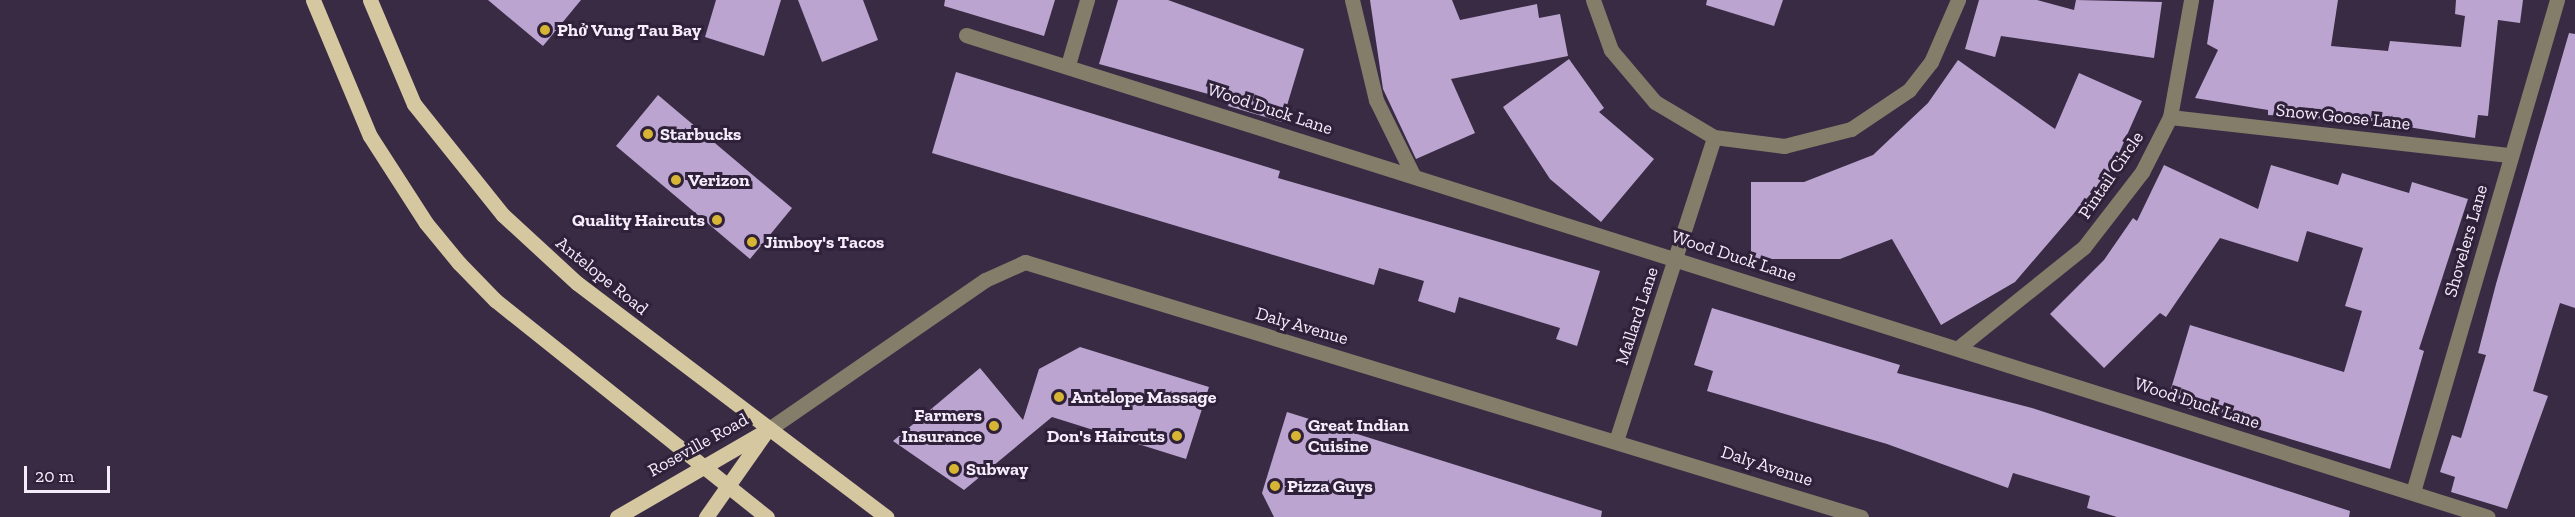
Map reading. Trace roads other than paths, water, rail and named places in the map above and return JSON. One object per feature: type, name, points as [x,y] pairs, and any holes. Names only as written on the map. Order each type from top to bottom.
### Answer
[{"type":"main road","points":[[313,0],[345,87],[426,224],[495,300],[767,517]]},
{"type":"main road","name":"Antelope Road","points":[[370,0],[414,104],[503,215],[577,283],[886,517]]},
{"type":"main road","name":"Roseville Road","points":[[617,517],[768,429]]},
{"type":"main road","name":"Roseville Road","points":[[706,517],[768,429]]},
{"type":"street","points":[[1068,65],[1087,0]]},
{"type":"street","points":[[1352,0],[1376,100],[1413,175]]},
{"type":"street","points":[[1593,0],[1611,50],[1630,79],[1683,122],[1714,137],[1784,146],[1851,129],[1909,90],[1936,52],[1958,0]]},
{"type":"street","name":"Pintail Circle","points":[[1958,348],[2084,247],[2142,172],[2170,117],[2191,0]]},
{"type":"street","name":"Shovelers Lane","points":[[2413,492],[2557,0]]},
{"type":"street","name":"Wood Duck Lane","points":[[966,35],[1068,65],[2488,517]]},
{"type":"street","name":"Snow Goose Lane","points":[[2170,117],[2511,155]]},
{"type":"street","name":"Mallard Lane","points":[[1617,438],[1677,258],[1714,137]]},
{"type":"street","name":"Daly Avenue","points":[[768,429],[985,280],[1025,262],[1617,438],[1861,517]]},
{"type":"place","name":"Phở Vung Tau Bay","points":[[545,30]]},
{"type":"place","name":"Starbucks","points":[[648,134]]},
{"type":"place","name":"Verizon","points":[[676,180]]},
{"type":"place","name":"Quality Haircuts","points":[[717,220]]},
{"type":"place","name":"Jimboy's Tacos","points":[[752,242]]},
{"type":"place","name":"Antelope Massage","points":[[1059,397]]},
{"type":"place","name":"Farmers Insurance","points":[[994,426]]},
{"type":"place","name":"Don's Haircuts","points":[[1177,436]]},
{"type":"place","name":"Great Indian Cuisine","points":[[1296,436]]},
{"type":"place","name":"Subway","points":[[954,469]]},
{"type":"place","name":"Pizza Guys","points":[[1275,486]]}]
